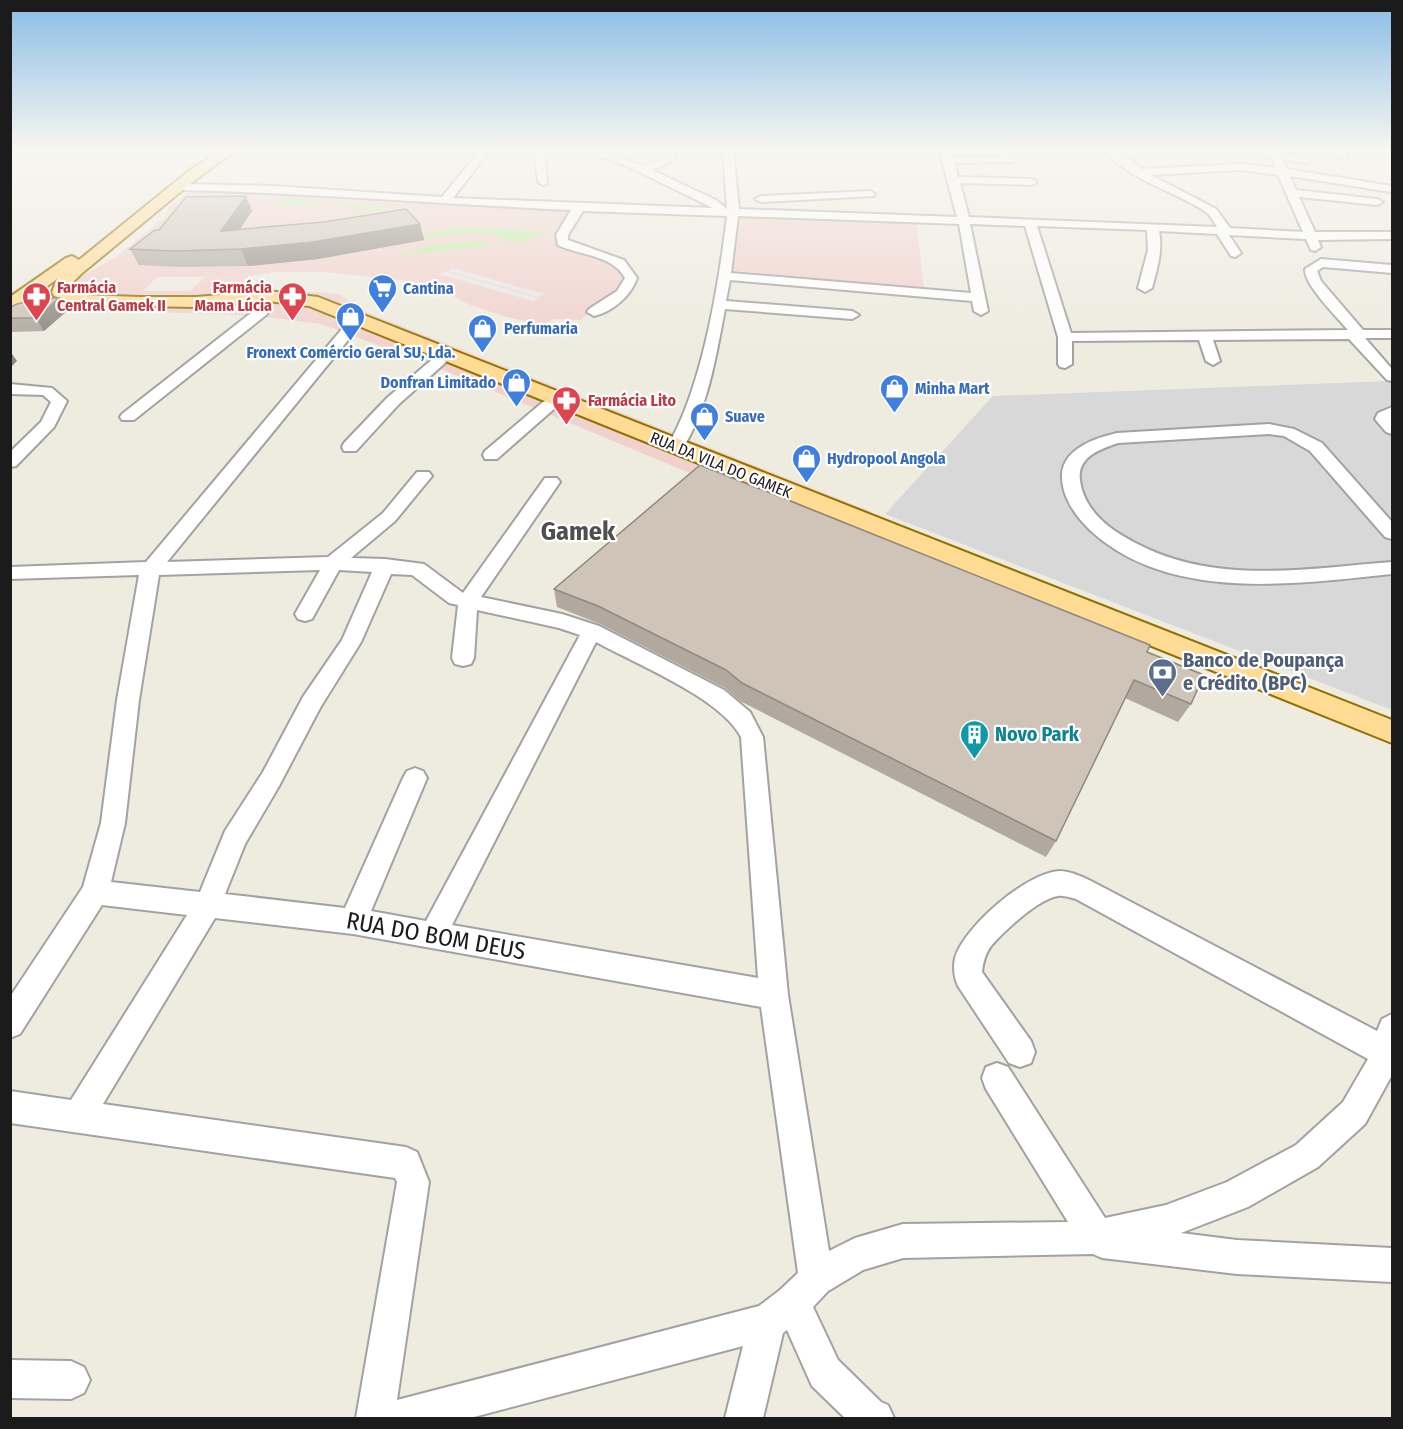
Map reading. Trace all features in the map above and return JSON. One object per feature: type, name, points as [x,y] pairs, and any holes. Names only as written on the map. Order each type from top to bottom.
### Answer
[{"type":"main road","points":[[10,294],[123,216]]},
{"type":"main road","points":[[10,305],[135,216]]},
{"type":"main road","name":"RUA DA VILA DO GAMEK","points":[[144,216],[75,271],[63,282],[60,292],[82,300],[166,303],[268,296],[290,297],[329,307],[1392,732]]},
{"type":"main road","points":[[10,286],[78,248]]},
{"type":"main road","points":[[268,313],[267,304],[276,299],[290,297]]},
{"type":"main road","name":"RUA DA VILA DO GAMEK","points":[[10,314],[45,305],[101,305],[268,313],[313,317],[352,326],[1392,746]]},
{"type":"street","points":[[574,216],[562,235],[562,242],[611,258],[622,265],[632,278],[612,302],[594,312]]},
{"type":"street","points":[[675,447],[682,440],[692,416],[719,304],[734,216]]},
{"type":"street","points":[[906,216],[964,221],[1152,227],[1311,236],[1392,236]]},
{"type":"street","points":[[963,216],[981,312]]},
{"type":"street","points":[[1215,216],[1235,253]]},
{"type":"street","points":[[1302,216],[1321,263]]},
{"type":"street","points":[[1030,224],[1065,337],[1065,364]]},
{"type":"street","points":[[1145,288],[1155,253],[1156,240],[1152,227]]},
{"type":"street","points":[[1363,237],[1382,250]]},
{"type":"street","points":[[1392,269],[1321,263],[1311,269],[1312,278],[1392,377]]},
{"type":"street","points":[[724,276],[977,297]]},
{"type":"street","points":[[719,304],[852,315]]},
{"type":"street","points":[[129,417],[268,313]]},
{"type":"street","points":[[10,1024],[95,892],[113,823],[128,700],[150,570],[352,326]]},
{"type":"street","points":[[1065,337],[1392,334]]},
{"type":"street","points":[[1205,336],[1213,361]]},
{"type":"street","points":[[350,447],[393,401],[440,360]]},
{"type":"street","points":[[10,390],[47,391],[59,401],[48,424],[10,462]]},
{"type":"street","points":[[491,455],[549,405]]},
{"type":"street","points":[[1392,412],[1383,419],[1392,429]]},
{"type":"street","points":[[1392,533],[1316,447],[1288,432],[1269,429],[1117,438],[1094,444],[1077,457],[1070,474],[1072,492],[1085,515],[1118,542],[1138,553],[1173,566],[1205,574],[1241,577],[1392,568]]},
{"type":"street","points":[[305,614],[333,563],[389,517],[423,476]]},
{"type":"street","points":[[463,658],[468,601],[551,482]]},
{"type":"street","points":[[10,573],[333,563],[417,569],[456,598],[562,621],[592,631],[716,696],[742,718],[752,737],[774,995],[791,1123],[792,1301],[744,1419]]},
{"type":"street","points":[[78,1117],[208,905],[234,840],[271,779],[312,703],[351,642],[385,565]]},
{"type":"street","points":[[433,935],[592,631]]},
{"type":"street","points":[[1334,710],[1392,723]]},
{"type":"street","points":[[353,921],[416,778]]},
{"type":"street","points":[[1020,1052],[968,976],[969,959],[981,938],[1011,910],[1039,890],[1060,883],[1082,889],[1390,1041],[1354,1113],[1307,1156],[1236,1195],[1166,1222],[1091,1238]]},
{"type":"street","name":"RUA DO BOM DEUS","points":[[95,892],[353,921],[774,995]]},
{"type":"street","points":[[997,1078],[1091,1238]]},
{"type":"street","points":[[10,1107],[405,1163],[413,1182],[375,1419]]},
{"type":"street","points":[[400,1419],[792,1301],[855,1255],[903,1241],[1091,1238],[1237,1257],[1392,1265]]},
{"type":"street","points":[[792,1301],[825,1373],[874,1419]]},
{"type":"street","points":[[10,1379],[70,1380]]},
{"type":"shaded area","points":[[568,216],[556,245],[606,260],[623,268],[629,279],[581,320],[554,319],[543,325],[503,316],[468,304],[428,283],[324,272],[274,272],[249,276],[233,290],[286,290],[338,294],[368,313],[872,512],[845,538],[424,362],[321,324],[250,315],[44,309],[67,291],[84,291],[75,285],[79,278],[116,257],[165,217]],"holes":[[[157,277],[205,277],[190,291],[143,291]]]},
{"type":"shaded area","points":[[737,216],[916,221],[924,289],[728,270]]},
{"type":"shaded area","points":[[453,268],[544,294],[539,297],[448,271]]},
{"type":"shaded area","points":[[444,271],[538,298],[533,301],[439,274]]},
{"type":"shaded area","points":[[1392,381],[1392,710],[885,514],[993,396]]},
{"type":"green space","points":[[460,227],[542,232],[532,239],[515,242],[494,235],[475,233],[417,241],[414,237]]},
{"type":"green space","points":[[474,241],[495,245],[395,256],[433,245]]},
{"type":"building","points":[[171,216],[232,216],[221,231],[324,222],[364,216],[412,216],[420,224],[313,242],[241,249],[173,251],[130,249],[155,230],[159,230]]},
{"type":"building","points":[[59,298],[36,318],[10,318],[10,307],[17,304],[38,299]]},
{"type":"building","name":"Novo Park","points":[[700,465],[1150,645],[1147,652],[1204,675],[1191,704],[1134,680],[1056,841],[742,683],[726,670],[598,606],[554,589]]},
{"type":"place","name":"Cantina","points":[[382,314]]},
{"type":"place","name":"Farmácia Central Gamek II","points":[[36,322]]},
{"type":"place","name":"Farmácia Mama Lúcia","points":[[293,322]]},
{"type":"place","name":"Fronext Comércio Geral SU, Lda.","points":[[351,342]]},
{"type":"place","name":"Perfumaria","points":[[483,354]]},
{"type":"place","name":"Donfran Limitado","points":[[517,408]]},
{"type":"place","name":"Minha Mart","points":[[894,414]]},
{"type":"place","name":"Farmácia Lito","points":[[567,426]]},
{"type":"place","name":"Suave","points":[[704,442]]},
{"type":"place","name":"Hydropool Angola","points":[[806,484]]},
{"type":"place","name":"Banco de Poupança e Crédito (BPC)","points":[[1162,698]]},
{"type":"place","name":"Novo Park","points":[[974,760]]},
{"type":"district","name":"Gamek","points":[[578,531]]}]
